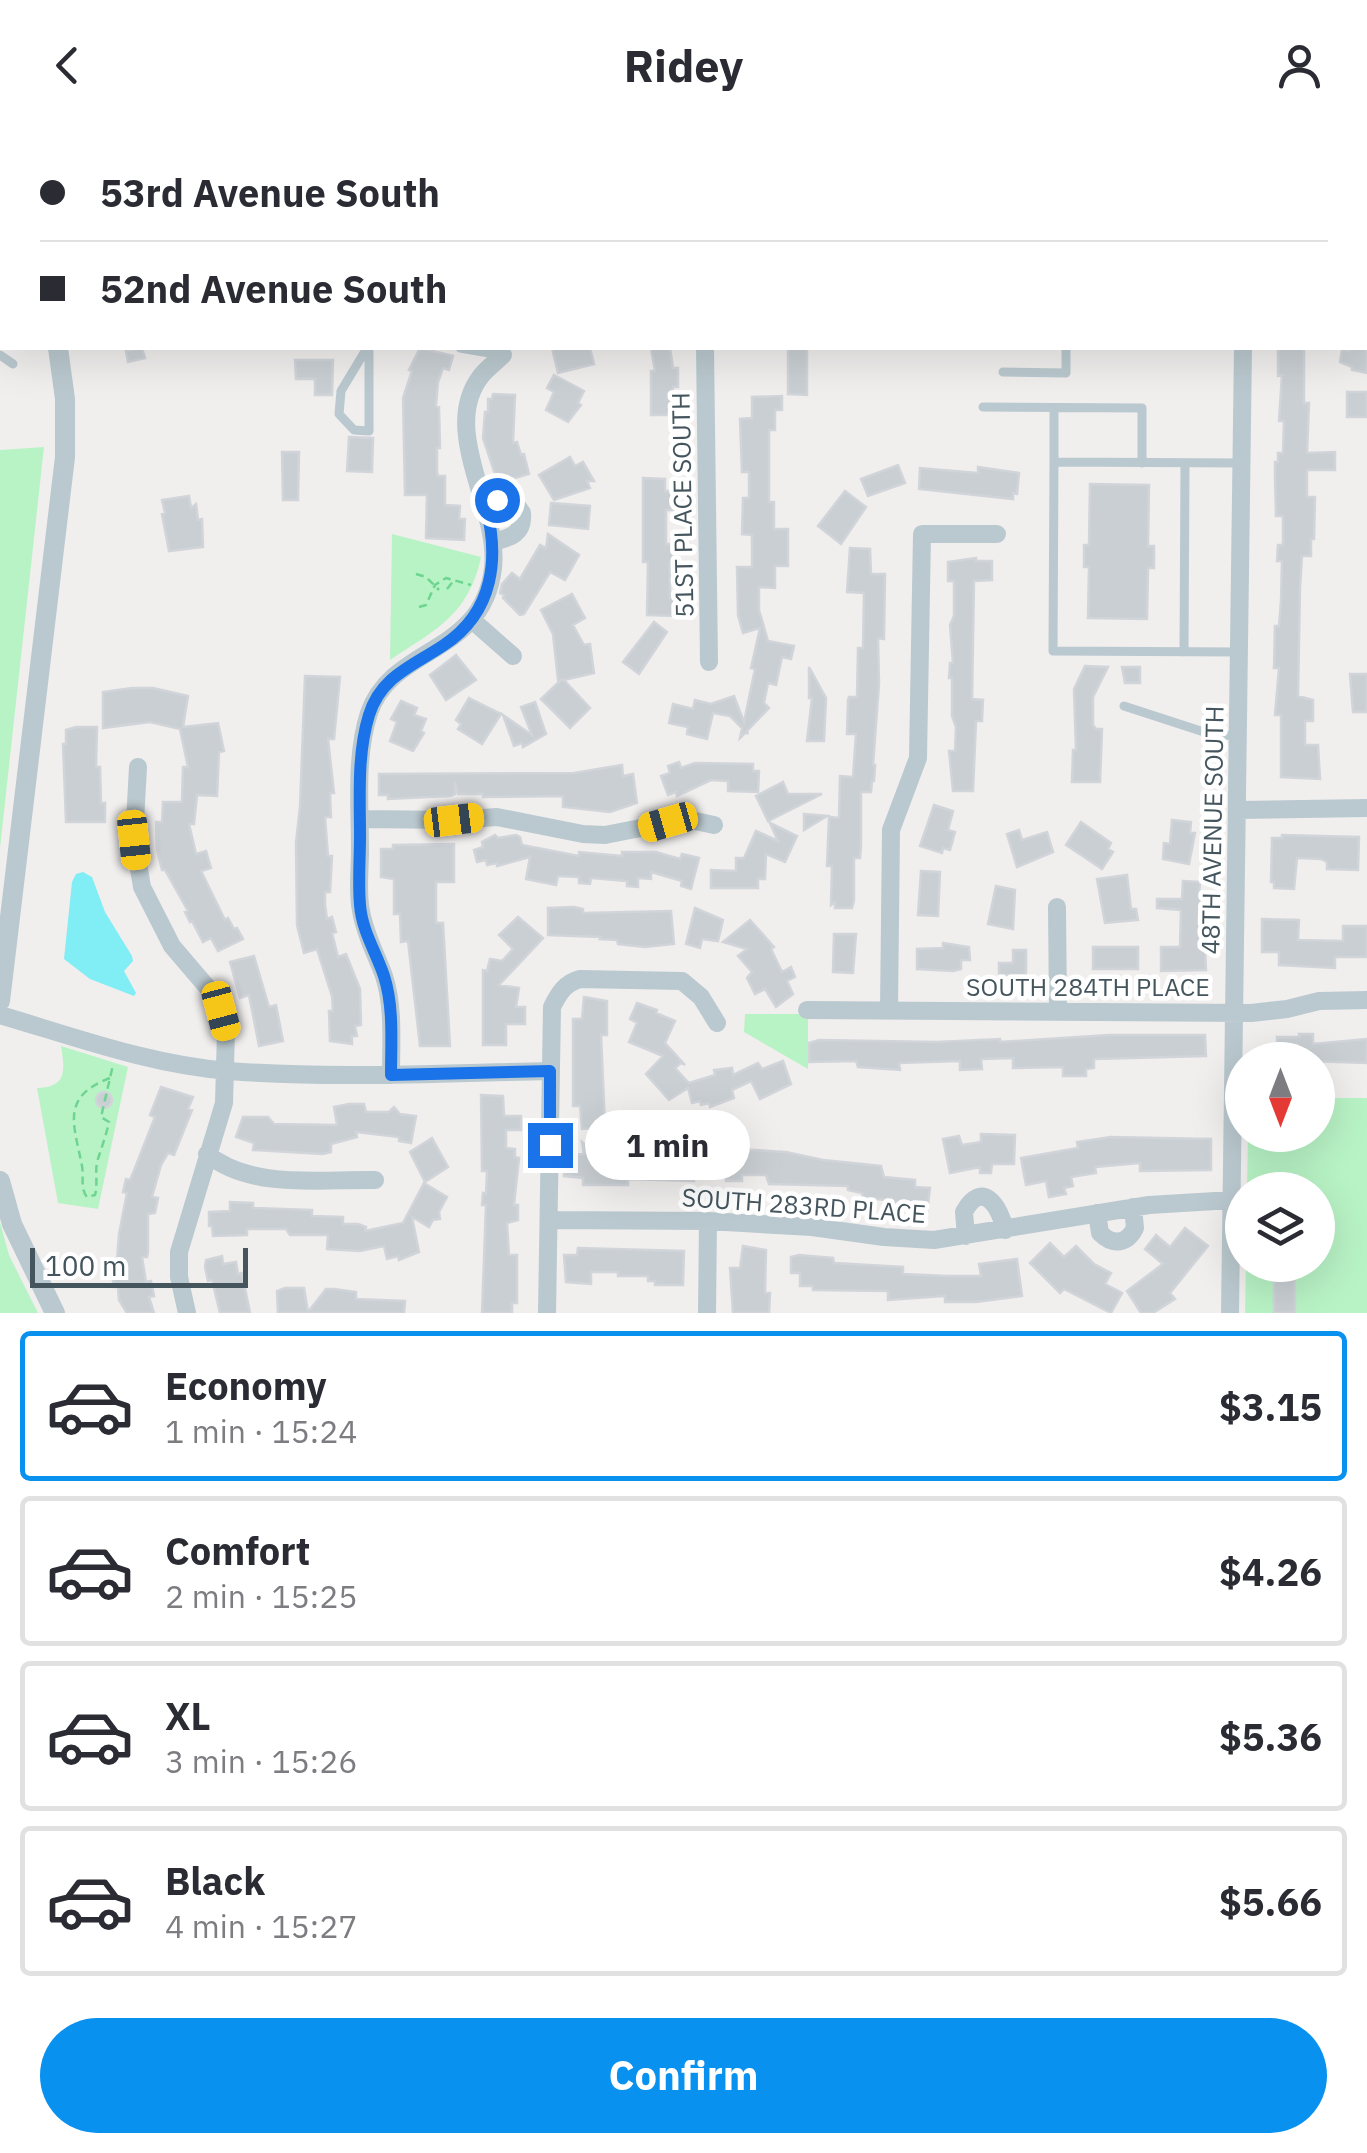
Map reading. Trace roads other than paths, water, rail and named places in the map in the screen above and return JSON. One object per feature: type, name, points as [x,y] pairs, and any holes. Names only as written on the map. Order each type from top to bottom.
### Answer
[{"type":"street","points":[[0,1001],[65,457],[65,399],[58,350]]},
{"type":"street","name":"51ST PLACE SOUTH","points":[[705,350],[708,662]]},
{"type":"street","name":"48TH AVENUE SOUTH","points":[[1232,1172],[1243,350]]},
{"type":"street","points":[[391,1075],[390,1012],[384,976],[366,933],[360,906],[363,742],[380,690],[394,675],[459,634],[472,620],[487,591],[493,571],[493,542],[471,463],[468,414],[470,395],[481,376],[503,355]]},
{"type":"street","points":[[485,504],[505,499],[522,514],[520,529],[515,534],[493,542]]},
{"type":"street","points":[[889,1010],[891,830],[918,758],[922,534],[997,534]]},
{"type":"street","points":[[472,620],[513,656]]},
{"type":"street","points":[[138,767],[134,840],[142,888],[172,946],[213,994],[226,1030],[224,1103],[178,1252],[187,1313]]},
{"type":"street","points":[[1237,810],[1367,808]]},
{"type":"street","points":[[360,819],[497,817],[605,835],[686,820],[714,824]]},
{"type":"street","points":[[1057,907],[1058,1010]]},
{"type":"street","points":[[546,1313],[552,1007],[557,996],[570,982],[580,979],[670,978],[692,988],[717,1023]]},
{"type":"street","name":"SOUTH 284TH PLACE","points":[[807,1010],[1268,1012],[1318,1001],[1367,1000]]},
{"type":"street","points":[[0,1015],[116,1049],[227,1071],[391,1075],[550,1071]]},
{"type":"street","points":[[206,1154],[234,1171],[264,1178],[375,1180]]},
{"type":"street","points":[[0,1180],[12,1224],[55,1313]]},
{"type":"street","points":[[966,1236],[964,1212],[973,1200],[980,1198],[1000,1207],[1006,1230]]},
{"type":"street","name":"SOUTH 283RD PLACE","points":[[550,1220],[708,1221],[934,1240],[1133,1207],[1225,1200]]},
{"type":"street","points":[[1096,1213],[1100,1233],[1120,1242],[1135,1228],[1133,1207]]},
{"type":"street","points":[[707,1313],[708,1221]]},
{"type":"street","name":"48TH AVENUE SOUTH","points":[[1230,1313],[1231,1282]]},
{"type":"lane","points":[[367,350],[341,390],[339,414],[354,430],[368,431],[368,350]]},
{"type":"lane","points":[[472,350],[503,355]]},
{"type":"lane","points":[[1003,372],[1066,373],[1066,350]]},
{"type":"lane","points":[[0,355],[13,364]]},
{"type":"lane","points":[[984,407],[1142,408],[1142,463]]},
{"type":"lane","points":[[1054,408],[1053,652],[1239,652]]},
{"type":"lane","points":[[1054,462],[1242,463]]},
{"type":"lane","points":[[1184,652],[1185,463]]},
{"type":"lane","points":[[1124,706],[1210,734],[1238,736]]},
{"type":"water","points":[[83,872],[92,877],[105,912],[132,956],[133,961],[124,971],[134,996],[90,979],[64,959],[72,882],[76,874]]}]
